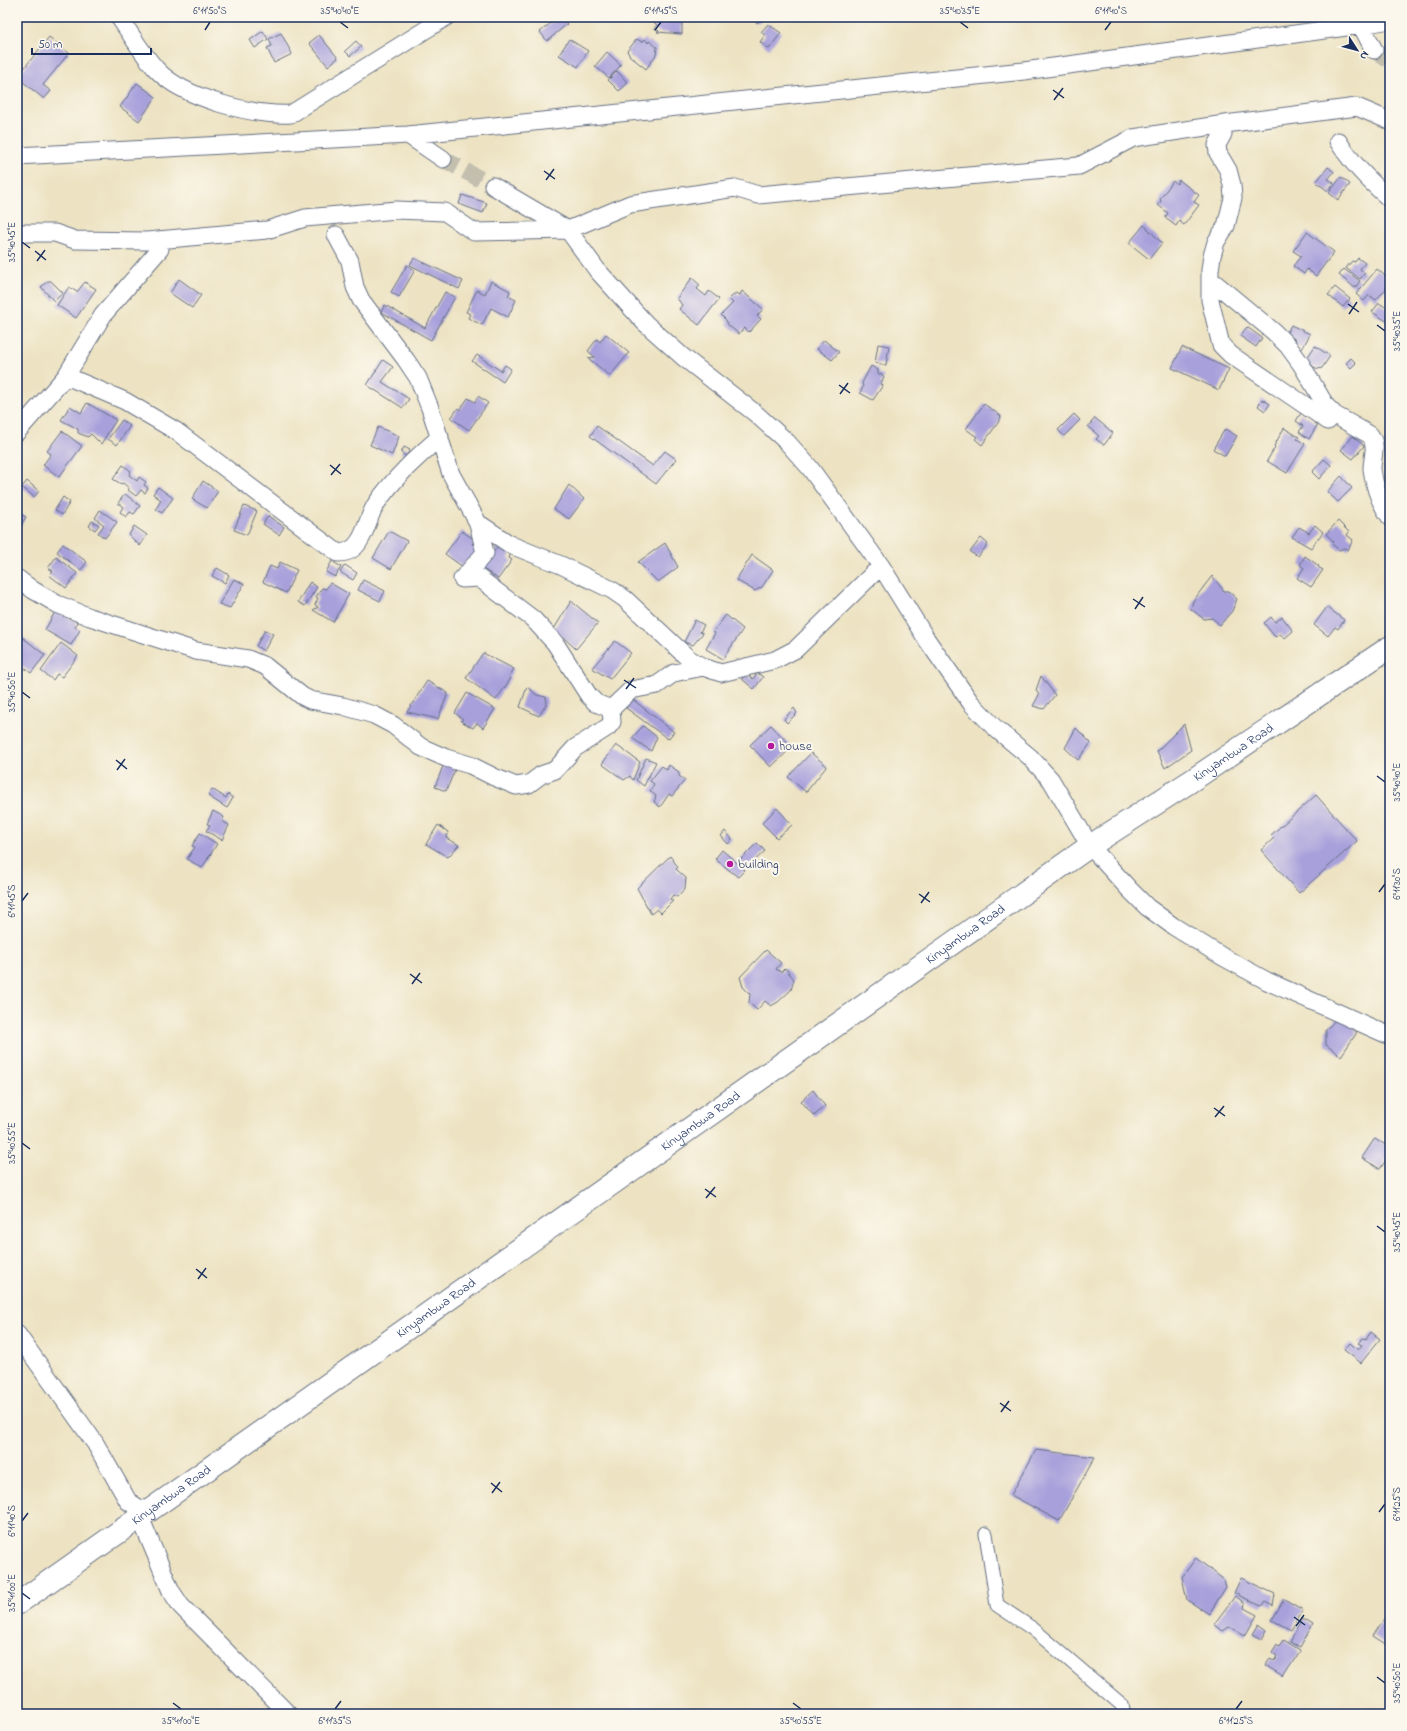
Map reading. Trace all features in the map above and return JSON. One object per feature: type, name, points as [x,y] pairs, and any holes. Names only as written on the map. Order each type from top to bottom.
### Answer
[{"type":"street","points":[[119,17],[156,69],[169,81],[196,95],[242,110],[260,111],[275,115],[291,114],[446,17]]},
{"type":"street","points":[[17,156],[408,135],[1024,71],[1357,21],[1390,20]]},
{"type":"street","points":[[1357,21],[1374,50]]},
{"type":"street","points":[[17,234],[54,233],[75,240],[148,241],[267,230],[305,218],[397,210],[445,212],[474,232],[568,230],[630,204],[734,188],[758,195],[1079,166],[1133,138],[1225,124],[1357,107],[1390,121]]},
{"type":"street","points":[[1223,134],[1217,145],[1218,153],[1228,170],[1232,185],[1232,198],[1226,226],[1216,242],[1212,256],[1210,300],[1217,335],[1221,345],[1231,355],[1328,421]]},
{"type":"street","points":[[408,135],[443,159]]},
{"type":"street","points":[[1338,141],[1346,155],[1365,178],[1390,199]]},
{"type":"street","points":[[493,186],[568,230],[597,270],[644,323],[683,357],[755,413],[787,442],[810,468],[881,566],[927,640],[971,703],[995,728],[1030,758],[1051,780],[1090,846],[1133,894],[1147,907],[1173,926],[1267,981],[1390,1036]]},
{"type":"street","points":[[336,235],[350,261],[355,287],[361,300],[418,378],[440,437],[451,474],[478,523],[485,553],[462,579],[479,578],[533,620],[555,643],[589,696],[596,703],[612,710]]},
{"type":"street","points":[[17,432],[66,376],[103,315],[160,249]]},
{"type":"street","points":[[1210,279],[1274,332],[1288,346],[1301,364],[1323,401],[1335,415],[1370,435],[1373,440],[1374,447],[1372,467],[1374,478],[1382,506],[1390,517]]},
{"type":"street","points":[[66,376],[125,401],[176,431],[338,554],[354,549],[361,539],[375,506],[393,482],[440,437]]},
{"type":"street","points":[[478,523],[512,545],[561,565],[612,590],[625,599],[689,659],[703,667],[721,673],[775,660],[796,649],[881,566]]},
{"type":"street","points":[[17,578],[33,590],[57,604],[90,617],[196,651],[248,659],[265,666],[302,696],[310,700],[343,706],[374,715],[393,725],[421,747],[446,758],[470,765],[516,786],[529,784],[541,775],[555,770],[575,748],[608,727],[612,722],[612,710],[630,690],[657,685],[674,673],[703,667]]},
{"type":"street","name":"Kinyambwa Road","points":[[17,1604],[1090,846],[1191,781],[1390,647]]},
{"type":"street","points":[[17,1334],[95,1443],[128,1501],[145,1514],[171,1591],[181,1606],[288,1714]]},
{"type":"street","points":[[986,1534],[997,1605],[1034,1630],[1122,1705],[1124,1714]]},
{"type":"building","points":[[558,17],[561,17],[567,24],[547,41],[540,32]]},
{"type":"building","points":[[656,17],[677,17],[682,20],[682,34],[657,32],[659,31],[654,28],[657,25],[652,21]]},
{"type":"building","points":[[750,17],[765,17],[757,23]]},
{"type":"building","points":[[768,24],[781,33],[769,49],[760,42],[765,35],[761,32]]},
{"type":"building","points":[[263,31],[268,39],[255,48],[250,40]]},
{"type":"building","points":[[281,33],[292,54],[274,63],[267,48],[272,46],[269,39]]},
{"type":"building","points":[[319,35],[338,58],[328,66],[309,43]]},
{"type":"building","points":[[49,37],[69,53],[43,85],[51,91],[44,99],[17,77]]},
{"type":"building","points":[[569,39],[588,51],[578,67],[559,55]]},
{"type":"building","points":[[637,39],[642,42],[645,39],[648,43],[649,41],[657,47],[656,55],[646,69],[630,56],[627,51]]},
{"type":"building","points":[[356,41],[361,47],[350,56],[345,51]]},
{"type":"building","points":[[607,52],[621,65],[609,78],[595,66]]},
{"type":"building","points":[[617,71],[628,83],[619,91],[608,80]]},
{"type":"building","points":[[137,83],[156,97],[139,121],[120,107]]},
{"type":"building","points":[[1328,167],[1334,172],[1328,179],[1334,183],[1328,191],[1316,182]]},
{"type":"building","points":[[1341,177],[1350,184],[1338,200],[1329,193]]},
{"type":"building","points":[[1179,180],[1199,195],[1194,202],[1199,205],[1184,225],[1179,221],[1176,226],[1165,218],[1168,213],[1158,205],[1161,201],[1160,199],[1173,181],[1177,184]]},
{"type":"building","points":[[462,195],[487,203],[483,213],[459,204]]},
{"type":"building","points":[[1144,225],[1162,243],[1149,259],[1129,243]]},
{"type":"building","points":[[1307,232],[1334,252],[1316,276],[1307,269],[1304,274],[1293,266],[1301,256],[1293,251]]},
{"type":"building","points":[[414,258],[463,281],[459,289],[410,265]]},
{"type":"building","points":[[1358,258],[1365,263],[1360,269],[1365,273],[1360,279],[1346,268],[1352,261],[1355,262]]},
{"type":"building","points":[[407,265],[415,270],[399,297],[391,292]]},
{"type":"building","points":[[1344,269],[1360,281],[1355,288],[1339,275]]},
{"type":"building","points":[[1377,269],[1390,280],[1390,284],[1376,300],[1369,295],[1364,301],[1356,294]]},
{"type":"building","points":[[692,278],[700,285],[697,289],[706,296],[709,291],[719,299],[699,325],[679,309],[682,305],[677,298]]},
{"type":"building","points":[[179,279],[201,295],[192,308],[170,293]]},
{"type":"building","points":[[48,281],[51,281],[63,293],[54,301],[41,287]]},
{"type":"building","points":[[491,281],[510,291],[508,296],[516,300],[508,317],[491,308],[482,325],[468,318],[470,314],[466,312],[477,290],[485,294]]},
{"type":"building","points":[[85,282],[96,289],[76,318],[57,305],[69,287],[77,292]]},
{"type":"building","points":[[1335,287],[1350,299],[1343,307],[1328,295]]},
{"type":"building","points":[[742,291],[763,309],[757,316],[761,319],[749,332],[744,328],[739,334],[728,325],[726,320],[721,315],[733,303],[729,299],[736,293],[740,295]]},
{"type":"building","points":[[445,292],[455,297],[431,340],[381,312],[385,305],[425,328]]},
{"type":"building","points":[[1379,303],[1390,310],[1390,319],[1388,322],[1372,312]]},
{"type":"building","points":[[1291,325],[1310,334],[1302,349],[1294,344],[1296,340],[1286,335]]},
{"type":"building","points":[[1247,327],[1262,338],[1256,347],[1240,336]]},
{"type":"building","points":[[606,334],[629,353],[610,376],[588,358],[595,357],[588,351],[597,339],[600,342]]},
{"type":"building","points":[[824,340],[839,352],[832,360],[817,349]]},
{"type":"building","points":[[878,344],[889,346],[886,365],[875,363]]},
{"type":"building","points":[[1315,346],[1330,356],[1322,368],[1318,369],[1314,367],[1310,368],[1303,364]]},
{"type":"building","points":[[1182,347],[1229,369],[1219,390],[1172,368]]},
{"type":"building","points":[[477,355],[501,371],[505,365],[511,369],[503,382],[472,361]]},
{"type":"building","points":[[1351,358],[1356,363],[1351,368],[1346,363]]},
{"type":"building","points":[[383,360],[393,367],[382,382],[409,399],[403,408],[367,385]]},
{"type":"building","points":[[871,366],[878,370],[878,374],[882,374],[884,377],[880,384],[883,385],[873,400],[860,393],[863,387],[862,383]]},
{"type":"building","points":[[478,396],[488,403],[469,430],[451,418],[458,408],[460,410],[468,398],[475,402]]},
{"type":"building","points":[[1262,399],[1270,404],[1265,411],[1258,406]]},
{"type":"building","points":[[87,403],[116,420],[101,444],[91,434],[88,437],[78,433],[78,429],[61,420],[70,406],[81,413]]},
{"type":"building","points":[[984,404],[1001,416],[1000,420],[982,445],[975,439],[977,437],[966,429]]},
{"type":"building","points":[[1301,413],[1318,424],[1309,439],[1299,432],[1303,426],[1296,421]]},
{"type":"building","points":[[1074,414],[1080,420],[1064,436],[1058,430]]},
{"type":"building","points":[[1095,418],[1113,433],[1104,445],[1096,439],[1099,436],[1088,427]]},
{"type":"building","points":[[122,420],[130,426],[117,445],[108,439]]},
{"type":"building","points":[[597,426],[653,466],[665,451],[676,459],[656,484],[590,436]]},
{"type":"building","points":[[378,427],[399,436],[392,455],[370,445]]},
{"type":"building","points":[[1284,428],[1299,437],[1297,439],[1305,444],[1287,473],[1267,461]]},
{"type":"building","points":[[1225,429],[1237,436],[1225,456],[1213,449]]},
{"type":"building","points":[[62,431],[82,446],[59,477],[43,465],[51,454],[47,451]]},
{"type":"building","points":[[1353,436],[1364,446],[1353,459],[1341,450]]},
{"type":"building","points":[[404,447],[410,450],[406,456],[401,453]]},
{"type":"building","points":[[1324,459],[1331,465],[1319,479],[1312,472]]},
{"type":"building","points":[[123,465],[131,471],[129,475],[137,481],[139,477],[146,482],[144,485],[148,488],[145,493],[141,490],[136,496],[128,490],[129,488],[123,483],[121,484],[113,479]]},
{"type":"building","points":[[1341,476],[1352,488],[1338,502],[1327,492]]},
{"type":"building","points":[[27,481],[39,491],[34,497],[22,487]]},
{"type":"building","points":[[203,481],[218,491],[207,508],[192,499]]},
{"type":"building","points":[[569,485],[584,499],[569,519],[554,509]]},
{"type":"building","points":[[158,487],[173,498],[162,513],[156,509],[161,500],[153,494]]},
{"type":"building","points":[[125,494],[140,506],[134,514],[130,512],[126,517],[120,512],[123,507],[118,503]]},
{"type":"building","points":[[63,497],[70,502],[62,515],[55,510]]},
{"type":"building","points":[[244,506],[257,511],[247,535],[234,530]]},
{"type":"building","points":[[100,510],[117,522],[105,538],[98,533],[104,525],[95,518]]},
{"type":"building","points":[[17,512],[26,517],[17,532]]},
{"type":"building","points":[[268,516],[284,527],[279,535],[263,524]]},
{"type":"building","points":[[92,521],[99,525],[95,530],[89,526]]},
{"type":"building","points":[[1338,521],[1349,532],[1347,535],[1353,540],[1348,550],[1344,548],[1339,550],[1332,544],[1334,542],[1326,534]]},
{"type":"building","points":[[1315,525],[1323,532],[1311,548],[1292,537],[1299,527],[1309,533]]},
{"type":"building","points":[[134,526],[147,535],[140,546],[129,535]]},
{"type":"building","points":[[389,531],[407,541],[391,569],[373,558]]},
{"type":"building","points":[[462,531],[475,540],[472,544],[482,551],[473,563],[467,560],[463,567],[445,554]]},
{"type":"building","points":[[981,538],[988,544],[978,557],[970,552]]},
{"type":"building","points":[[665,543],[678,567],[658,582],[638,562]]},
{"type":"building","points":[[63,544],[87,562],[81,570],[57,552]]},
{"type":"building","points":[[498,546],[511,553],[509,558],[512,560],[498,579],[482,568]]},
{"type":"building","points":[[752,555],[773,570],[762,587],[755,591],[736,580]]},
{"type":"building","points":[[1305,556],[1323,570],[1311,587],[1297,578],[1304,568],[1300,565]]},
{"type":"building","points":[[56,557],[77,573],[66,588],[49,575],[53,571],[48,568]]},
{"type":"building","points":[[332,561],[341,567],[335,577],[326,572]]},
{"type":"building","points":[[280,562],[297,570],[286,593],[263,582],[270,566],[277,569]]},
{"type":"building","points":[[345,565],[357,573],[353,580],[340,572]]},
{"type":"building","points":[[217,568],[229,575],[225,583],[212,576]]},
{"type":"building","points":[[1212,576],[1224,591],[1228,591],[1237,599],[1232,611],[1220,625],[1212,618],[1204,619],[1191,609],[1193,601]]},
{"type":"building","points":[[234,579],[244,584],[230,608],[219,604]]},
{"type":"building","points":[[363,580],[385,591],[380,601],[358,590]]},
{"type":"building","points":[[310,582],[317,587],[305,606],[298,602]]},
{"type":"building","points":[[330,583],[349,594],[333,622],[313,610],[318,607],[315,605],[318,598],[316,597],[322,588],[326,589]]},
{"type":"building","points":[[571,601],[598,623],[576,649],[554,629]]},
{"type":"building","points":[[1327,607],[1344,620],[1338,629],[1335,627],[1328,636],[1314,625]]},
{"type":"building","points":[[56,610],[77,622],[75,627],[80,630],[71,645],[45,630]]},
{"type":"building","points":[[726,615],[743,629],[723,659],[706,649],[715,633],[713,632]]},
{"type":"building","points":[[1271,617],[1275,622],[1282,617],[1293,631],[1285,638],[1280,634],[1275,637],[1264,623]]},
{"type":"building","points":[[695,620],[704,625],[700,632],[703,633],[693,645],[684,642]]},
{"type":"building","points":[[265,630],[273,634],[264,651],[256,646]]},
{"type":"building","points":[[17,633],[45,655],[31,673],[17,662]]},
{"type":"building","points":[[615,641],[631,653],[610,679],[592,668]]},
{"type":"building","points":[[61,643],[78,656],[62,677],[57,674],[53,680],[41,671]]},
{"type":"building","points":[[483,653],[514,669],[509,677],[511,678],[496,700],[466,678]]},
{"type":"building","points":[[746,673],[753,679],[757,673],[763,677],[754,689],[742,679]]},
{"type":"building","points":[[1041,676],[1055,695],[1044,709],[1033,706],[1039,695],[1036,690]]},
{"type":"building","points":[[427,681],[448,693],[438,719],[407,712]]},
{"type":"building","points":[[527,687],[537,695],[546,697],[547,703],[539,716],[520,707]]},
{"type":"building","points":[[467,693],[495,709],[483,728],[477,723],[473,728],[461,721],[463,719],[455,713]]},
{"type":"building","points":[[631,698],[674,732],[668,739],[626,708]]},
{"type":"building","points":[[794,708],[797,713],[787,723],[784,719]]},
{"type":"building","points":[[1184,724],[1191,750],[1165,768],[1157,751]]},
{"type":"building","name":"house","points":[[771,725],[792,747],[771,767],[750,745]]},
{"type":"building","points":[[643,726],[657,737],[651,751],[632,738]]},
{"type":"building","points":[[1076,728],[1091,743],[1078,760],[1065,748]]},
{"type":"building","points":[[616,745],[640,762],[633,780],[630,776],[624,780],[602,764]]},
{"type":"building","points":[[811,753],[827,766],[806,792],[788,777]]},
{"type":"building","points":[[446,758],[456,767],[446,791],[435,787]]},
{"type":"building","points":[[646,758],[656,762],[644,786],[636,780]]},
{"type":"building","points":[[669,765],[679,772],[679,776],[685,780],[672,796],[669,794],[660,807],[654,802],[656,796],[650,791],[654,784],[650,781],[662,766],[667,770]]},
{"type":"building","points":[[212,789],[226,798],[228,794],[233,798],[227,808],[208,796]]},
{"type":"building","points":[[1316,795],[1357,841],[1299,893],[1261,850],[1274,838],[1271,835]]},
{"type":"building","points":[[777,808],[792,825],[777,838],[762,823]]},
{"type":"building","points":[[213,811],[224,817],[222,821],[229,825],[222,840],[206,831],[210,825],[207,824]]},
{"type":"building","points":[[438,825],[448,832],[446,838],[459,845],[448,857],[426,844]]},
{"type":"building","points":[[725,831],[732,839],[728,844],[721,836]]},
{"type":"building","points":[[200,833],[217,844],[202,868],[187,859],[195,847],[192,846]]},
{"type":"building","points":[[757,843],[765,851],[748,867],[740,860]]},
{"type":"building","name":"building","points":[[722,850],[745,870],[738,877],[715,859]]},
{"type":"building","points":[[670,856],[678,867],[676,869],[686,878],[685,888],[677,897],[673,895],[670,899],[673,901],[661,913],[657,909],[651,914],[637,888]]},
{"type":"building","points":[[766,950],[781,963],[776,969],[781,972],[785,968],[794,979],[791,990],[778,1002],[771,1006],[765,1001],[757,1010],[749,1003],[750,994],[743,987],[740,977]]},
{"type":"building","points":[[1341,1014],[1356,1027],[1356,1034],[1341,1056],[1326,1045],[1326,1030]]},
{"type":"building","points":[[813,1090],[825,1106],[814,1116],[801,1101]]},
{"type":"building","points":[[1375,1138],[1390,1148],[1390,1154],[1380,1169],[1362,1158]]},
{"type":"building","points":[[1371,1332],[1380,1339],[1361,1363],[1344,1350],[1350,1343],[1358,1350],[1362,1345],[1358,1343],[1363,1338],[1366,1339]]},
{"type":"building","points":[[1036,1450],[1095,1457],[1059,1521],[1011,1495]]},
{"type":"building","points":[[1196,1558],[1224,1580],[1226,1587],[1209,1614],[1187,1600],[1182,1577]]},
{"type":"building","points":[[1241,1578],[1275,1594],[1273,1606],[1265,1602],[1261,1606],[1234,1593]]},
{"type":"building","points":[[1235,1596],[1245,1603],[1244,1608],[1257,1615],[1245,1636],[1229,1627],[1223,1631],[1214,1624]]},
{"type":"building","points":[[1284,1599],[1303,1610],[1291,1630],[1272,1620]]},
{"type":"building","points":[[1390,1609],[1390,1647],[1373,1636]]},
{"type":"building","points":[[1303,1619],[1313,1625],[1300,1648],[1289,1642]]},
{"type":"building","points":[[1259,1624],[1267,1630],[1262,1639],[1253,1634]]},
{"type":"building","points":[[1283,1640],[1300,1651],[1283,1677],[1265,1666],[1270,1659],[1274,1661],[1277,1656],[1272,1652],[1277,1644],[1279,1646]]},
{"type":"tunnel","points":[[1374,50],[1390,61]]},
{"type":"tunnel","points":[[443,159],[493,186]]},
{"type":"place","name":"house","points":[[771,746]]},
{"type":"place","name":"building","points":[[730,864]]}]
